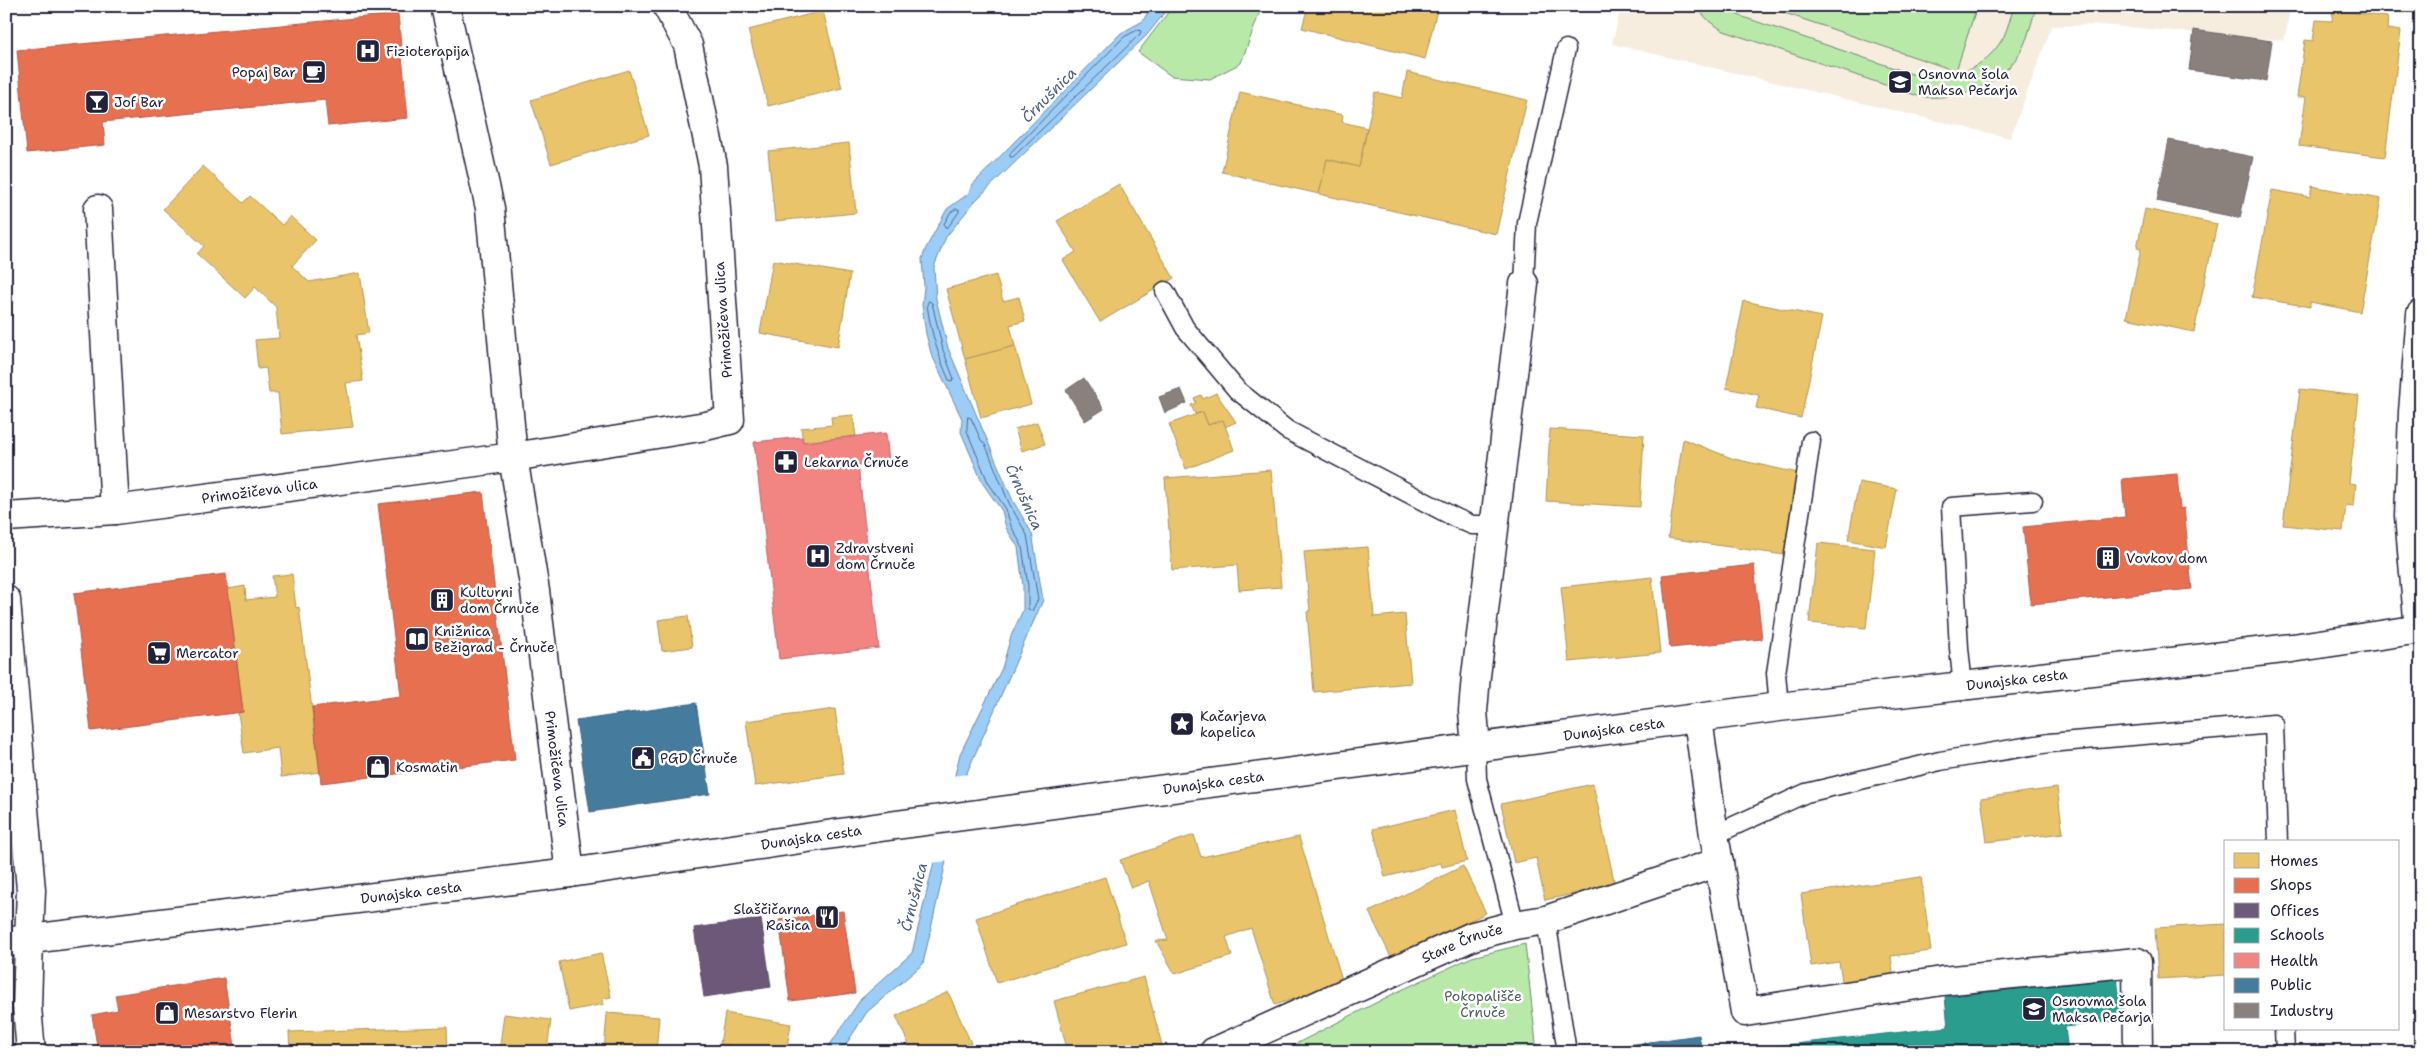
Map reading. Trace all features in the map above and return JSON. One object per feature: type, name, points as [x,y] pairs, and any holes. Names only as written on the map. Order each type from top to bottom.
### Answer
[{"type":"street","name":"Primožičeva ulica","points":[[445,6],[490,208],[513,456],[534,591],[570,873]]},
{"type":"street","name":"Primožičeva ulica","points":[[6,517],[114,510],[513,456],[706,426],[730,420],[713,166],[688,45],[667,6]]},
{"type":"street","points":[[98,209],[114,510]]},
{"type":"street","points":[[1476,747],[1473,711],[1524,284]]},
{"type":"street","points":[[2420,630],[2409,516],[2413,412],[2421,314]]},
{"type":"street","points":[[6,600],[31,890],[18,941],[31,1052]]},
{"type":"street","name":"Dunajska cesta","points":[[18,941],[570,873],[881,827],[1779,707],[2283,649],[2420,630]]},
{"type":"street","points":[[1698,719],[1714,835],[1745,1012],[1942,981],[2138,962],[2138,1052]]},
{"type":"street","name":"Stare Črnuče","points":[[1214,1052],[1473,936],[1515,925],[1546,920],[1719,862]]},
{"type":"lane","points":[[1524,284],[1527,223],[1566,49]]},
{"type":"lane","points":[[1165,291],[1185,328],[1237,390],[1287,430],[1456,518],[1472,525],[1494,525]]},
{"type":"lane","points":[[1779,707],[1776,673],[1811,441]]},
{"type":"lane","points":[[1963,687],[1951,507],[2033,502]]},
{"type":"lane","points":[[1714,835],[1806,793],[1940,761],[2049,743],[2274,724],[2278,840]]},
{"type":"lane","points":[[1476,747],[1477,779],[1515,925]]},
{"type":"lane","points":[[1546,920],[1566,1052]]},
{"type":"lane","points":[[2284,1030],[2285,1052]]},
{"type":"shaded area","name":"Osnovna šola Maksa Pečarja","points":[[1621,6],[2291,6],[2284,40],[2101,25],[2052,26],[2010,138],[1612,44]]},
{"type":"shaded area","points":[[2362,6],[2406,6],[2405,14]]},
{"type":"green space","points":[[1173,6],[1262,6],[1241,63],[1210,79],[1171,76],[1138,52]]},
{"type":"green space","points":[[1695,6],[1721,6],[1740,16],[1915,75],[1941,77],[1966,71],[1987,57],[2004,36],[2014,6],[2037,6],[2023,47],[2005,71],[1993,80],[1966,93],[1951,96],[1921,97],[1724,31],[1710,22]]},
{"type":"green space","points":[[1764,6],[1977,6],[1956,71]]},
{"type":"green space","name":"Pokopališče Črnuče","points":[[1525,944],[1537,1052],[1280,1052],[1393,994],[1472,957]]},
{"type":"water","name":"Črnušnica","points":[[1151,6],[1170,6],[1147,35],[975,201],[946,237],[934,267],[936,299],[948,348],[1013,501],[1032,533],[1043,600],[965,777],[923,964],[867,1012],[841,1052],[825,1052],[861,999],[912,953],[960,754],[1002,668],[1011,636],[1023,610],[1023,586],[1018,547],[1006,528],[1002,511],[983,484],[961,432],[962,419],[931,353],[922,305],[924,287],[922,259],[947,209],[968,194],[973,184],[1121,33],[1143,21]]},
{"type":"pier","points":[[969,774],[948,861],[930,863],[951,776]]},
{"type":"building: Homes","points":[[1308,6],[1438,6],[1425,59],[1302,28]]},
{"type":"building: Homes","points":[[2333,10],[2388,17],[2387,29],[2401,31],[2385,157],[2299,146],[2306,97],[2297,97],[2305,40],[2313,41],[2316,20],[2332,21]]},
{"type":"building: Homes","points":[[823,11],[842,88],[768,106],[748,30]]},
{"type":"building: Homes","points":[[629,70],[649,135],[551,164],[531,100]]},
{"type":"building: Homes","points":[[1407,72],[1527,100],[1496,234],[1319,194],[1327,159],[1359,167],[1375,92],[1402,98]]},
{"type":"building: Homes","points":[[1240,92],[1343,115],[1342,122],[1367,128],[1359,167],[1327,159],[1319,194],[1222,172]]},
{"type":"building: Homes","points":[[849,143],[856,213],[775,221],[768,151]]},
{"type":"building: Homes","points":[[203,166],[243,203],[250,196],[282,225],[290,216],[316,240],[292,266],[309,282],[360,273],[369,333],[356,335],[363,381],[346,383],[353,427],[282,434],[278,393],[269,393],[266,368],[258,369],[255,340],[279,338],[276,307],[255,287],[245,298],[197,254],[204,246],[163,209]]},
{"type":"building: Homes","points":[[1119,184],[1174,278],[1100,322],[1063,260],[1076,252],[1057,221]]},
{"type":"building: Homes","points":[[2312,186],[2381,199],[2360,312],[2310,302],[2310,307],[2252,297],[2272,190],[2310,197]]},
{"type":"building: Homes","points":[[2145,209],[2217,224],[2194,332],[2126,318],[2141,249],[2137,248]]},
{"type":"building: Homes","points":[[773,260],[850,274],[838,347],[760,333]]},
{"type":"building: Homes","points":[[996,275],[1003,301],[1019,297],[1025,321],[1010,325],[1015,346],[965,359],[946,289]]},
{"type":"building: Homes","points":[[1744,301],[1822,317],[1801,418],[1756,408],[1759,395],[1726,388]]},
{"type":"building: Homes","points":[[1015,346],[1031,404],[981,418],[965,359]]},
{"type":"building: Homes","points":[[2300,389],[2359,396],[2349,483],[2356,484],[2354,506],[2346,505],[2343,531],[2283,525]]},
{"type":"building: Homes","points":[[1216,393],[1236,422],[1225,427],[1223,420],[1208,425],[1203,412],[1195,414],[1191,405],[1196,403],[1194,398],[1201,395],[1203,399]]},
{"type":"building: Homes","points":[[1203,412],[1208,425],[1223,420],[1234,450],[1186,469],[1169,424]]},
{"type":"building: Homes","points":[[853,415],[856,436],[803,442],[801,428],[832,425],[831,417]]},
{"type":"building: Homes","points":[[1037,422],[1045,444],[1022,451],[1015,429]]},
{"type":"building: Homes","points":[[1550,429],[1644,435],[1640,507],[1546,501]]},
{"type":"building: Homes","points":[[1683,439],[1734,459],[1798,473],[1784,555],[1668,538]]},
{"type":"building: Homes","points":[[1271,470],[1281,587],[1239,590],[1237,565],[1172,570],[1165,478]]},
{"type":"building: Homes","points":[[1859,482],[1897,489],[1886,547],[1848,540]]},
{"type":"building: Homes","points":[[1818,543],[1875,549],[1866,628],[1809,623]]},
{"type":"building: Homes","points":[[1368,547],[1374,617],[1405,614],[1411,683],[1314,692],[1307,612],[1310,611],[1304,552]]},
{"type":"building: Homes","points":[[292,574],[296,608],[299,607],[320,772],[281,777],[278,748],[244,753],[238,713],[243,712],[228,589],[245,586],[246,600],[275,597],[272,576]]},
{"type":"building: Homes","points":[[1652,577],[1660,653],[1569,662],[1561,587]]},
{"type":"building: Homes","points":[[688,616],[692,647],[662,651],[658,620]]},
{"type":"building: Homes","points":[[835,709],[844,774],[755,786],[746,721]]},
{"type":"building: Homes","points":[[1182,712],[1190,718],[1191,731],[1176,733],[1174,720]]},
{"type":"building: Homes","points":[[1593,784],[1615,885],[1545,900],[1536,858],[1514,863],[1501,804]]},
{"type":"building: Homes","points":[[2057,788],[2063,833],[1987,842],[1981,798]]},
{"type":"building: Homes","points":[[1455,810],[1467,861],[1442,867],[1441,863],[1385,877],[1373,829]]},
{"type":"building: Homes","points":[[1194,835],[1201,857],[1299,837],[1343,983],[1275,1005],[1251,928],[1226,937],[1232,956],[1175,974],[1156,941],[1168,940],[1149,881],[1131,888],[1120,860]]},
{"type":"building: Homes","points":[[1463,866],[1486,913],[1392,959],[1369,912]]},
{"type":"building: Homes","points":[[1105,877],[1126,943],[997,983],[976,918]]},
{"type":"building: Homes","points":[[1921,877],[1931,951],[1891,956],[1894,980],[1843,987],[1839,962],[1811,966],[1801,894]]},
{"type":"building: Homes","points":[[2224,924],[2224,975],[2158,979],[2155,928]]},
{"type":"building: Homes","points":[[601,953],[611,997],[602,999],[604,1004],[569,1011],[559,962]]},
{"type":"building: Homes","points":[[1144,977],[1163,1049],[1151,1052],[1068,1052],[1054,1001]]},
{"type":"building: Homes","points":[[948,992],[971,1043],[966,1044],[970,1052],[912,1052],[896,1016]]},
{"type":"building: Homes","points":[[607,1013],[659,1017],[656,1052],[604,1052]]},
{"type":"building: Homes","points":[[725,1013],[791,1024],[786,1052],[765,1052],[720,1044]]},
{"type":"building: Homes","points":[[504,1014],[551,1020],[547,1051],[552,1052],[499,1052]]},
{"type":"building: Homes","points":[[447,1027],[448,1052],[290,1052],[289,1032]]},
{"type":"building: Homes","points":[[720,1044],[765,1052],[719,1052]]},
{"type":"building: Shops","points":[[398,14],[408,118],[328,126],[325,100],[103,122],[105,145],[27,153],[17,50]]},
{"type":"building: Shops","name":"Vovkov dom","points":[[2177,474],[2180,509],[2184,508],[2192,589],[2031,604],[2023,527],[2125,517],[2122,479]]},
{"type":"building: Shops","name":"Kulturni dom Črnuče","points":[[483,492],[515,760],[321,783],[312,707],[401,696],[378,504]]},
{"type":"building: Shops","points":[[1754,565],[1762,639],[1670,648],[1662,575]]},
{"type":"building: Shops","name":"Mercator","points":[[226,574],[243,712],[91,731],[74,593]]},
{"type":"building: Shops","points":[[843,911],[855,993],[790,1001],[779,920]]},
{"type":"building: Shops","name":"Mesarstvo Flerin","points":[[224,978],[236,1052],[98,1052],[92,1015],[118,1010],[115,995]]},
{"type":"building: Offices","points":[[761,919],[771,987],[704,997],[694,928]]},
{"type":"building: Schools","name":"Osnovma šola Maksa Pečarja","points":[[2117,977],[2122,1020],[2065,1027],[2068,1052],[1776,1052],[1776,1046],[1948,1027],[1945,997]]},
{"type":"building: Health","name":"Zdravstveni dom Črnuče","points":[[886,433],[889,462],[858,465],[879,648],[779,659],[754,442],[802,437],[803,442]]},
{"type":"building: Public","name":"PGD Črnuče","points":[[696,703],[710,794],[590,812],[576,721]]},
{"type":"building: Public","points":[[1699,1035],[1702,1052],[1586,1051]]},
{"type":"building: Industry","points":[[2194,30],[2272,41],[2266,81],[2189,70]]},
{"type":"building: Industry","points":[[2169,140],[2253,157],[2240,218],[2157,201]]},
{"type":"building: Industry","points":[[1084,378],[1104,409],[1085,421],[1066,390]]},
{"type":"building: Industry","points":[[1181,389],[1187,403],[1165,413],[1159,397]]},
{"type":"place","name":"Fizioterapija","points":[[368,51]]},
{"type":"place","name":"Popaj Bar","points":[[314,72]]},
{"type":"place","name":"Osnovna šola Maksa Pečarja","points":[[1900,82]]},
{"type":"place","name":"Jof Bar","points":[[97,102]]},
{"type":"place","name":"Lekarna Črnuče","points":[[786,462]]},
{"type":"place","name":"Zdravstveni dom Črnuče","points":[[818,556]]},
{"type":"place","name":"Vovkov dom","points":[[2108,558]]},
{"type":"place","name":"Kulturni dom Črnuče","points":[[442,600]]},
{"type":"place","name":"Knižnica Bežigrad - Črnuče","points":[[417,639]]},
{"type":"place","name":"Mercator","points":[[159,653]]},
{"type":"place","name":"Kačarjeva kapelica","points":[[1182,724]]},
{"type":"place","name":"PGD Črnuče","points":[[643,758]]},
{"type":"place","name":"Kosmatin","points":[[378,767]]},
{"type":"place","name":"Slaščičarna Rašica","points":[[827,917]]},
{"type":"place","name":"Osnovma šola Maksa Pečarja","points":[[2034,1009]]},
{"type":"place","name":"Mesarstvo Flerin","points":[[167,1013]]}]
